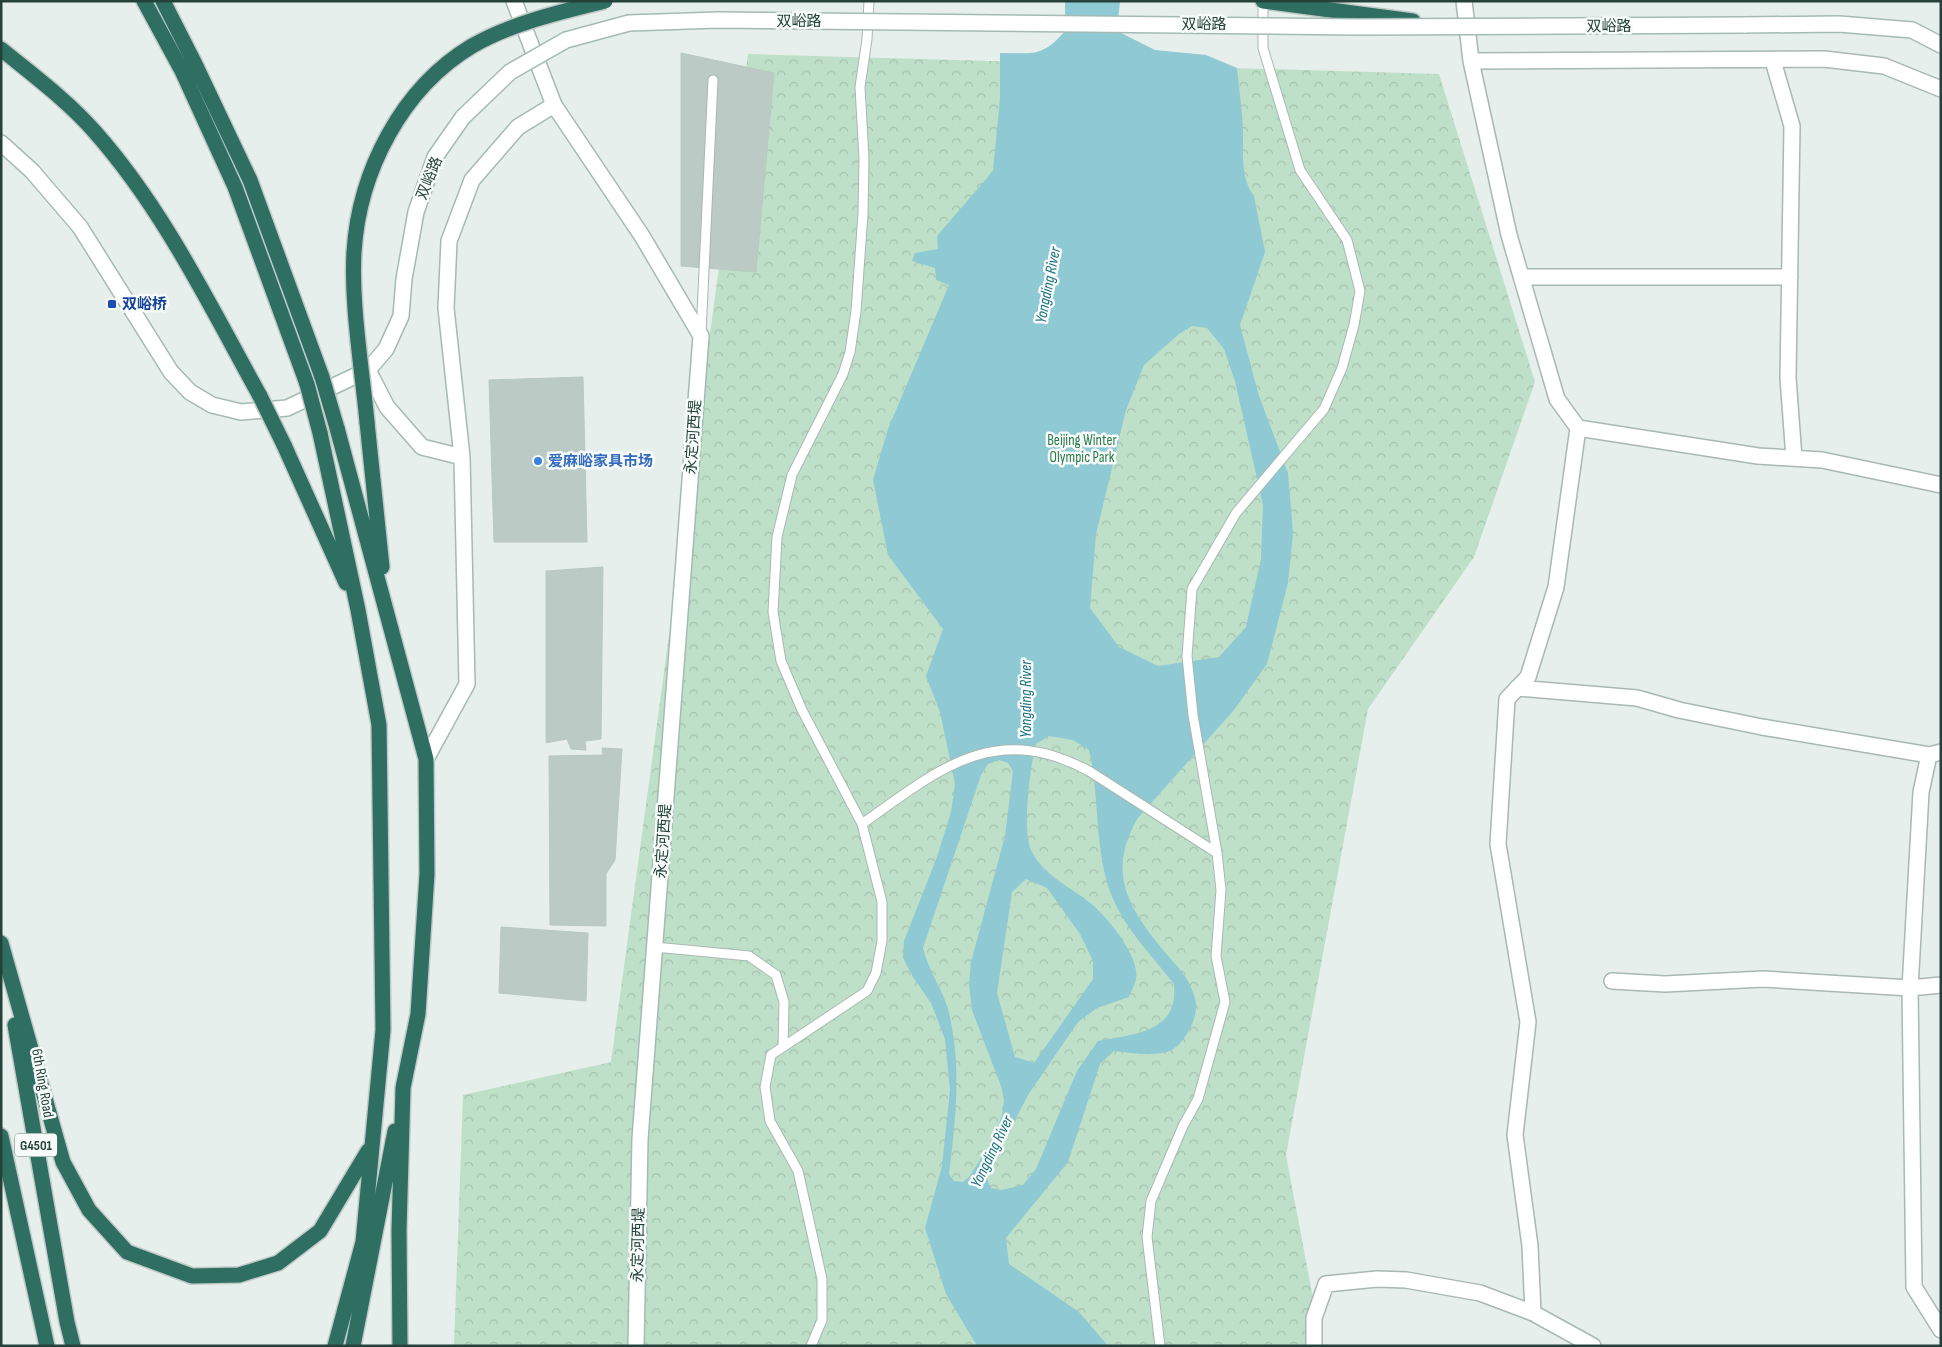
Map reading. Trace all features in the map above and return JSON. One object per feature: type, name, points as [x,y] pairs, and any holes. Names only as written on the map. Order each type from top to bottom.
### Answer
[{"type":"highway","points":[[144,1],[182,71],[235,187],[307,384],[320,433],[358,610],[379,725],[383,1030],[362,1242],[335,1346]]},
{"type":"highway","points":[[163,1],[196,64],[250,180],[322,377],[426,759],[427,874],[418,1014],[353,1346]]},
{"type":"highway","points":[[387,613],[357,314],[354,252],[362,199],[379,151],[407,106],[431,79],[473,46],[520,25],[605,1]]},
{"type":"highway","points":[[1263,1],[1364,16],[1460,26]]},
{"type":"highway","points":[[1,49],[95,132],[144,194],[179,250],[260,396],[358,610]]},
{"type":"highway","points":[[1,944],[63,1162],[88,1210],[127,1252],[192,1276],[239,1275],[278,1263],[320,1231],[371,1145]]},
{"type":"highway","name":"6th Ring Road","points":[[1,944],[65,1312],[73,1346]]},
{"type":"highway","points":[[400,1346],[399,1231],[403,1088]]},
{"type":"highway","name":"G4501","points":[[1,1136],[47,1346]]},
{"type":"street","points":[[514,1],[554,105],[642,236],[701,336]]},
{"type":"street","points":[[1464,1],[1471,61],[1509,234],[1557,399],[1578,428],[1556,587],[1528,677],[1507,699],[1498,844],[1528,1022],[1515,1135],[1530,1246],[1533,1314]]},
{"type":"street","name":"双峪路","points":[[1,143],[32,171],[80,227],[171,372],[190,392],[212,405],[241,412],[287,408],[368,370],[386,349],[401,316],[404,279],[416,212],[435,157],[463,117],[510,72],[566,40],[629,23],[728,20],[1460,26],[1839,24],[1912,30],[1941,45]]},
{"type":"street","points":[[1471,61],[1773,61],[1824,59],[1884,66],[1941,89]]},
{"type":"street","points":[[1773,61],[1792,126],[1788,378],[1794,458]]},
{"type":"street","points":[[426,759],[466,684],[462,457],[446,308],[449,241],[472,180],[518,127],[554,105]]},
{"type":"street","points":[[1522,277],[1790,278]]},
{"type":"street","name":"永定河西堤","points":[[636,1346],[640,1139],[701,336]]},
{"type":"street","points":[[368,370],[387,407],[422,447],[462,457]]},
{"type":"street","points":[[1578,428],[1758,456],[1822,460],[1941,485]]},
{"type":"street","points":[[1517,688],[1637,698],[1679,710],[1762,728],[1935,753],[1921,792],[1910,988],[1914,1286],[1941,1330]]},
{"type":"street","points":[[1612,981],[1665,984],[1763,979],[1910,988],[1941,985]]},
{"type":"street","points":[[1314,1346],[1314,1318],[1326,1284],[1377,1279],[1406,1280],[1480,1293],[1533,1314],[1593,1346]]},
{"type":"lane","points":[[811,1346],[822,1320],[822,1279],[798,1171],[770,1121],[765,1087],[771,1055],[867,991],[876,973],[882,941],[882,902],[862,824],[802,710],[781,661],[773,612],[777,537],[792,475],[843,374],[850,352],[856,311],[863,214],[864,159],[860,87],[867,39],[869,1]]},
{"type":"lane","points":[[1160,1346],[1147,1237],[1152,1201],[1183,1126],[1198,1099],[1225,1002],[1216,956],[1221,890],[1217,853],[1193,715],[1188,656],[1192,589],[1236,512],[1324,408],[1342,368],[1354,325],[1360,291],[1348,240],[1300,170],[1263,48],[1263,1]]},
{"type":"lane","points":[[701,336],[713,80]]},
{"type":"lane","points":[[862,824],[947,766],[976,754],[1003,749],[1039,752],[1068,760],[1089,771],[1217,853]]},
{"type":"lane","points":[[654,947],[749,956],[776,975],[784,1002],[782,1047]]},
{"type":"green space","name":"Beijing Winter Olympic Park","points":[[748,54],[1439,74],[1535,382],[1474,557],[1368,709],[1286,1155],[1322,1346],[454,1346],[463,1095],[611,1062]]},
{"type":"water","name":"Yongding River","points":[[1065,1],[1120,1],[1117,31],[1155,50],[1206,55],[1237,68],[1245,175],[1254,196],[1265,252],[1240,325],[1259,396],[1288,473],[1293,533],[1288,583],[1267,664],[1234,710],[1137,819],[1128,838],[1123,856],[1123,873],[1131,904],[1163,950],[1184,974],[1193,991],[1196,1011],[1191,1026],[1178,1045],[1167,1052],[1148,1054],[1114,1051],[1100,1064],[1068,1162],[1006,1238],[1009,1264],[1079,1312],[1108,1346],[977,1346],[946,1294],[925,1228],[942,1166],[950,1090],[945,1039],[931,1003],[913,977],[903,958],[904,941],[937,857],[951,812],[955,784],[940,712],[926,676],[943,629],[888,555],[873,480],[888,429],[949,285],[936,280],[935,268],[912,261],[915,253],[938,249],[937,236],[993,171],[1000,98],[1000,53],[1029,53],[1043,50],[1057,40],[1065,31]],"holes":[[[1192,326],[1207,328],[1224,349],[1235,381],[1263,505],[1261,559],[1246,627],[1219,657],[1158,666],[1119,647],[1090,608],[1096,534],[1126,410],[1144,365],[1179,334]],[[1049,736],[1073,740],[1089,750],[1095,787],[1100,847],[1108,884],[1114,901],[1126,923],[1174,984],[1174,1000],[1169,1013],[1162,1022],[1151,1028],[1139,1033],[1098,1041],[1077,1071],[1036,1169],[1023,1185],[1001,1190],[991,1188],[986,1176],[1028,1095],[1078,1022],[1097,1008],[1129,997],[1136,979],[1134,961],[1123,941],[1109,922],[1088,901],[1060,882],[1044,868],[1031,850],[1028,841],[1027,813],[1029,782],[1036,744]],[[999,760],[1008,763],[1013,771],[1005,836],[971,962],[969,985],[972,1010],[1001,1086],[1004,1100],[1002,1115],[994,1138],[969,1177],[963,1182],[954,1181],[949,1174],[956,1091],[955,1050],[952,1030],[948,1009],[923,948],[981,775],[988,764]],[[1026,879],[1047,888],[1080,934],[1093,961],[1093,979],[1034,1063],[1015,1057],[997,993],[1012,892]]]},
{"type":"building","points":[[681,53],[774,73],[756,272],[681,266]]},
{"type":"building","name":"爱麻峪家具市场","points":[[583,377],[587,542],[494,542],[489,380]]},
{"type":"building","points":[[603,567],[601,739],[585,741],[586,750],[571,749],[567,739],[546,743],[546,571]]},
{"type":"building","points":[[602,748],[622,749],[615,860],[606,874],[606,926],[550,925],[549,756],[603,755]]},
{"type":"building","points":[[501,927],[588,933],[586,1001],[499,993]]},
{"type":"place","name":"双峪桥","points":[[112,304]]},
{"type":"place","name":"爱麻峪家具市场","points":[[538,461]]}]
